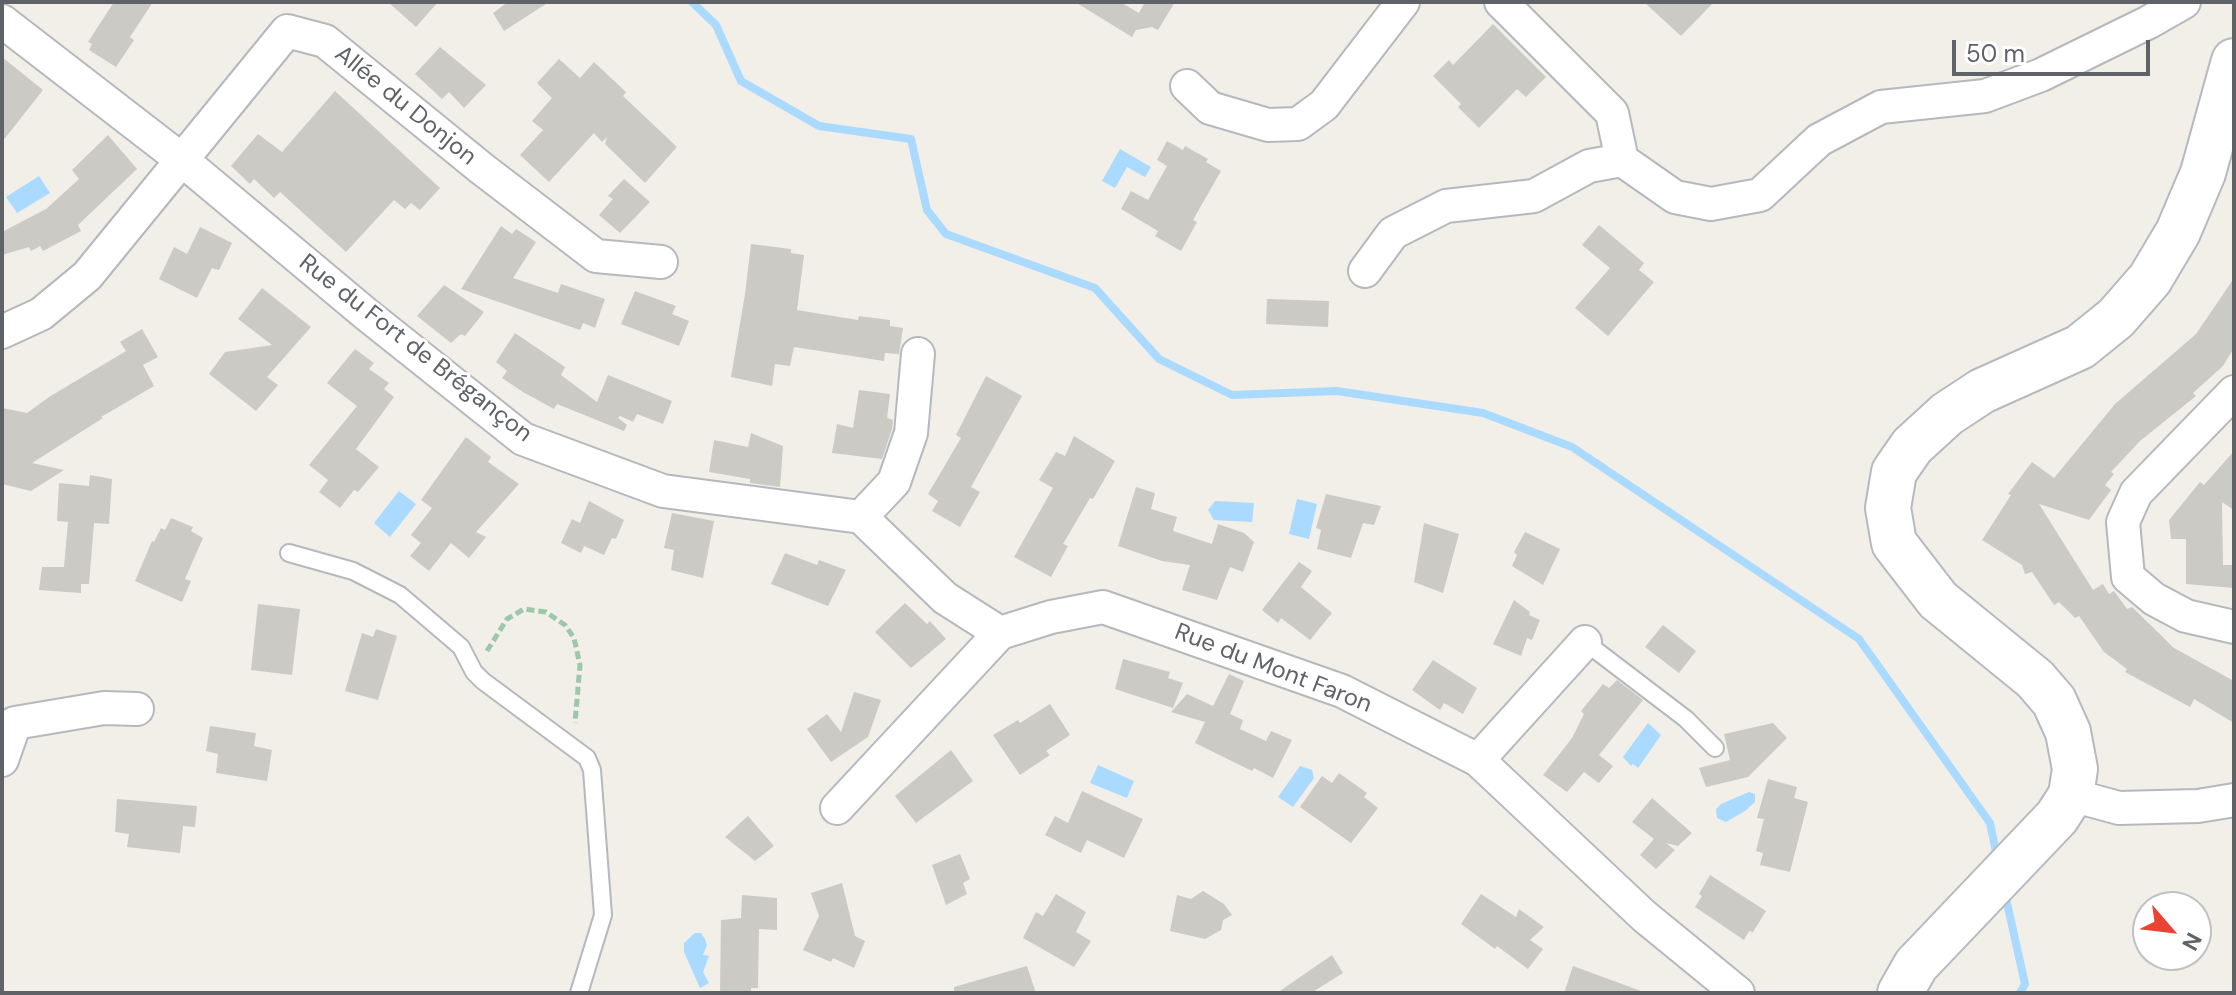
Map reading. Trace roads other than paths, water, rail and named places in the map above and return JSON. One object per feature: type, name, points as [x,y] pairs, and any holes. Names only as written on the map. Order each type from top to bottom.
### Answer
[{"type":"street","points":[[1187,86],[1210,108],[1268,125],[1298,124],[1324,105],[1403,2]]},
{"type":"street","points":[[1501,2],[1612,113],[1622,160],[1675,197],[1711,204],[1760,195],[1819,140],[1881,107],[1985,96],[2041,75],[2184,2]]},
{"type":"street","name":"Rue du Fort de Brégançon","points":[[2,21],[182,160],[366,314],[523,439],[663,491],[861,517]]},
{"type":"street","name":"Allée du Donjon","points":[[182,160],[287,31],[325,41],[481,168],[596,256],[661,262]]},
{"type":"street","points":[[1908,979],[2064,806],[2075,769],[2068,732],[2054,701],[2035,679],[1938,600],[1894,543],[1888,508],[1889,490],[1902,458],[1947,414],[1982,391],[2080,347],[2116,318],[2150,279],[2178,232],[2203,173],[2234,61]]},
{"type":"street","points":[[2,332],[41,314],[87,276],[182,160]]},
{"type":"street","points":[[1365,271],[1393,233],[1446,206],[1534,196],[1589,166],[1622,160]]},
{"type":"street","points":[[918,354],[911,433],[894,482],[861,517],[945,598],[1000,633]]},
{"type":"street","points":[[2234,392],[2136,493],[2123,522],[2128,577],[2154,599],[2186,616],[2234,627]]},
{"type":"street","name":"Rue du Mont Faron","points":[[837,808],[1000,633],[1051,617],[1103,607],[1342,691],[1478,760],[1644,916],[1738,993]]},
{"type":"street","points":[[1478,760],[1585,642]]},
{"type":"street","points":[[2,760],[15,723],[104,708],[137,709]]},
{"type":"street","points":[[2064,806],[2198,806],[2234,800]]},
{"type":"lane","points":[[289,553],[353,571],[400,595],[461,647],[474,672],[587,758],[592,770],[603,915],[579,993]]},
{"type":"lane","points":[[1585,642],[1686,719],[1715,748]]},
{"type":"water","points":[[1120,149],[1151,167],[1145,177],[1127,167],[1115,188],[1102,181]]},
{"type":"water","points":[[39,176],[50,193],[17,213],[6,197]]},
{"type":"water","points":[[399,491],[416,504],[390,537],[374,523]]},
{"type":"water","points":[[1297,499],[1317,504],[1309,539],[1289,534]]},
{"type":"water","points":[[1215,501],[1254,503],[1252,522],[1214,520],[1208,510]]},
{"type":"water","points":[[1648,723],[1661,735],[1638,768],[1633,764],[1631,766],[1623,757]]},
{"type":"water","points":[[1098,765],[1134,781],[1127,798],[1090,783]]},
{"type":"water","points":[[1300,766],[1312,770],[1314,778],[1293,807],[1278,797]]},
{"type":"water","points":[[1749,792],[1755,794],[1755,802],[1745,811],[1726,822],[1717,818],[1716,809],[1721,804]]},
{"type":"water","points":[[695,933],[701,933],[705,939],[707,945],[703,955],[709,956],[703,972],[709,983],[700,988],[684,952],[684,943]]},
{"type":"waterway","points":[[692,2],[716,25],[741,81],[819,126],[911,139],[927,210],[946,234],[1095,288],[1159,359],[1232,395],[1337,391],[1483,413],[1572,447],[1859,639],[1990,823],[1997,857]]},
{"type":"waterway","points":[[2005,894],[2025,984],[2020,993]]}]
